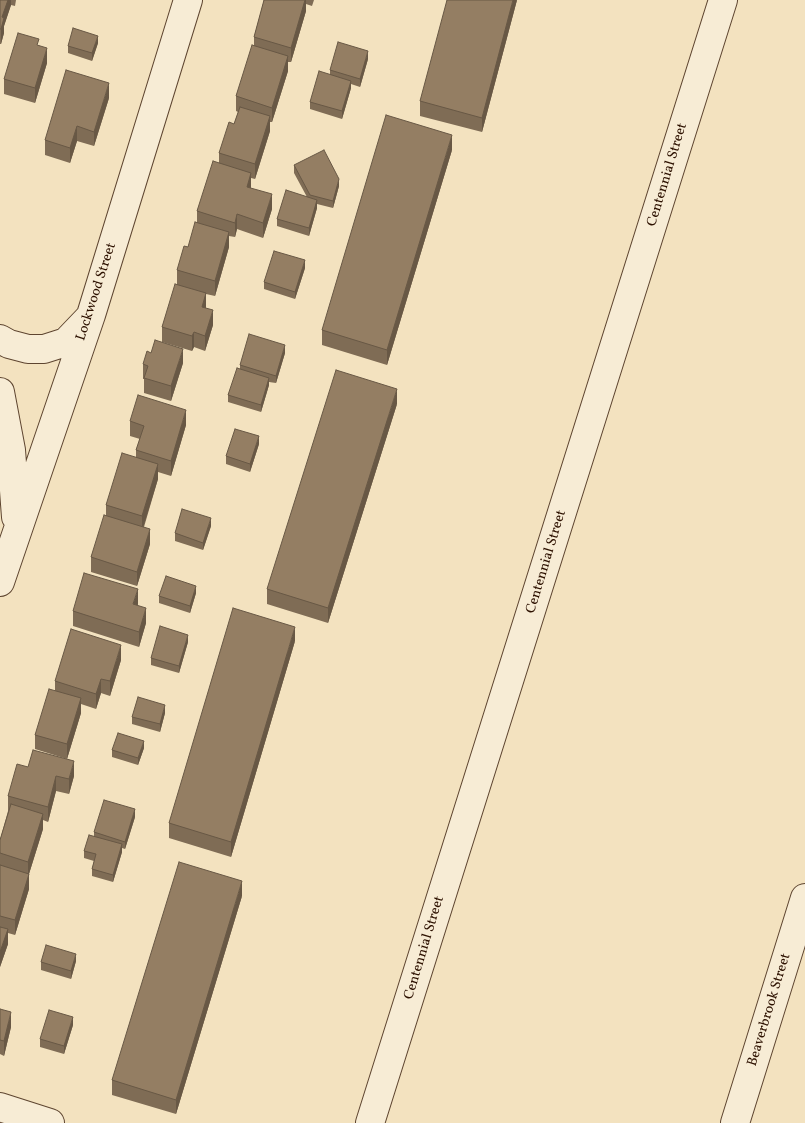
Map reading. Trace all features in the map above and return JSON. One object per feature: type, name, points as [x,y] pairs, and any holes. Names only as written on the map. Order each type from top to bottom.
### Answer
[{"type":"street","name":"Lockwood Street","points":[[0,582],[91,315],[188,0]]},
{"type":"street","name":"Centennial Street","points":[[370,1123],[723,0]]},
{"type":"street","points":[[0,339],[9,344],[28,349],[44,350],[66,342],[91,315]]},
{"type":"street","points":[[0,392],[11,450],[16,532]]},
{"type":"street","name":"Beaverbrook Street","points":[[735,1123],[805,898]]},
{"type":"street","points":[[0,1107],[50,1123]]},
{"type":"building","points":[[0,0],[8,0],[2,17],[4,18],[1,29],[0,29]]},
{"type":"building","points":[[264,0],[305,0],[291,48],[254,37]]},
{"type":"building","points":[[447,0],[513,0],[482,118],[420,101]]},
{"type":"building","points":[[73,28],[98,36],[92,53],[68,46]]},
{"type":"building","points":[[18,33],[39,39],[37,45],[47,48],[35,88],[4,79]]},
{"type":"building","points":[[338,42],[368,51],[360,79],[330,70]]},
{"type":"building","points":[[252,45],[288,56],[272,108],[236,96]]},
{"type":"building","points":[[66,70],[109,83],[94,132],[77,126],[70,148],[45,140]]},
{"type":"building","points":[[319,71],[351,81],[342,111],[310,102]]},
{"type":"building","points":[[240,107],[270,116],[255,164],[219,153],[229,122],[234,124]]},
{"type":"building","points":[[386,115],[452,135],[387,350],[322,330]]},
{"type":"building","points":[[324,150],[339,179],[333,201],[310,195],[294,165]]},
{"type":"building","points":[[213,161],[251,173],[247,187],[272,194],[263,223],[237,214],[235,223],[197,211]]},
{"type":"building","points":[[286,190],[317,200],[309,228],[277,219]]},
{"type":"building","points":[[195,222],[229,232],[215,281],[177,270],[184,246],[188,247]]},
{"type":"building","points":[[274,251],[305,260],[295,292],[264,282]]},
{"type":"building","points":[[175,284],[206,293],[202,307],[213,310],[205,336],[194,332],[192,336],[162,327]]},
{"type":"building","points":[[249,334],[285,345],[276,376],[240,365]]},
{"type":"building","points":[[155,340],[183,349],[171,386],[144,378],[148,366],[143,364],[147,351],[151,353]]},
{"type":"building","points":[[237,368],[269,378],[261,405],[228,395]]},
{"type":"building","points":[[336,370],[397,389],[328,608],[267,589]]},
{"type":"building","points":[[138,395],[186,410],[171,461],[136,450],[144,426],[130,421]]},
{"type":"building","points":[[235,429],[259,436],[250,464],[226,456]]},
{"type":"building","points":[[122,453],[158,464],[142,516],[106,505]]},
{"type":"building","points":[[182,509],[211,518],[203,543],[175,533]]},
{"type":"building","points":[[104,515],[150,529],[137,572],[91,557]]},
{"type":"building","points":[[84,573],[138,589],[133,604],[146,608],[139,632],[73,611]]},
{"type":"building","points":[[166,576],[196,586],[190,606],[159,596]]},
{"type":"building","points":[[233,608],[295,627],[231,842],[169,823]]},
{"type":"building","points":[[160,626],[188,635],[179,666],[151,658]]},
{"type":"building","points":[[71,629],[121,645],[110,681],[101,679],[96,694],[55,681]]},
{"type":"building","points":[[49,689],[81,698],[67,744],[35,735]]},
{"type":"building","points":[[138,697],[165,705],[160,724],[132,717]]},
{"type":"building","points":[[118,733],[144,741],[138,758],[112,750]]},
{"type":"building","points":[[33,750],[74,761],[69,779],[56,776],[48,807],[8,796],[17,764],[28,767]]},
{"type":"building","points":[[104,800],[135,809],[125,842],[94,832]]},
{"type":"building","points":[[11,804],[43,814],[28,862],[0,853],[0,840]]},
{"type":"building","points":[[89,835],[122,844],[113,875],[92,869],[96,854],[84,851]]},
{"type":"building","points":[[179,862],[242,881],[176,1100],[112,1080]]},
{"type":"building","points":[[0,865],[29,874],[15,920],[0,916]]},
{"type":"building","points":[[0,927],[8,929],[0,952]]},
{"type":"building","points":[[46,945],[76,954],[71,971],[41,962]]},
{"type":"building","points":[[0,1009],[11,1012],[4,1041],[0,1040]]},
{"type":"building","points":[[49,1010],[73,1017],[64,1046],[40,1039]]}]
